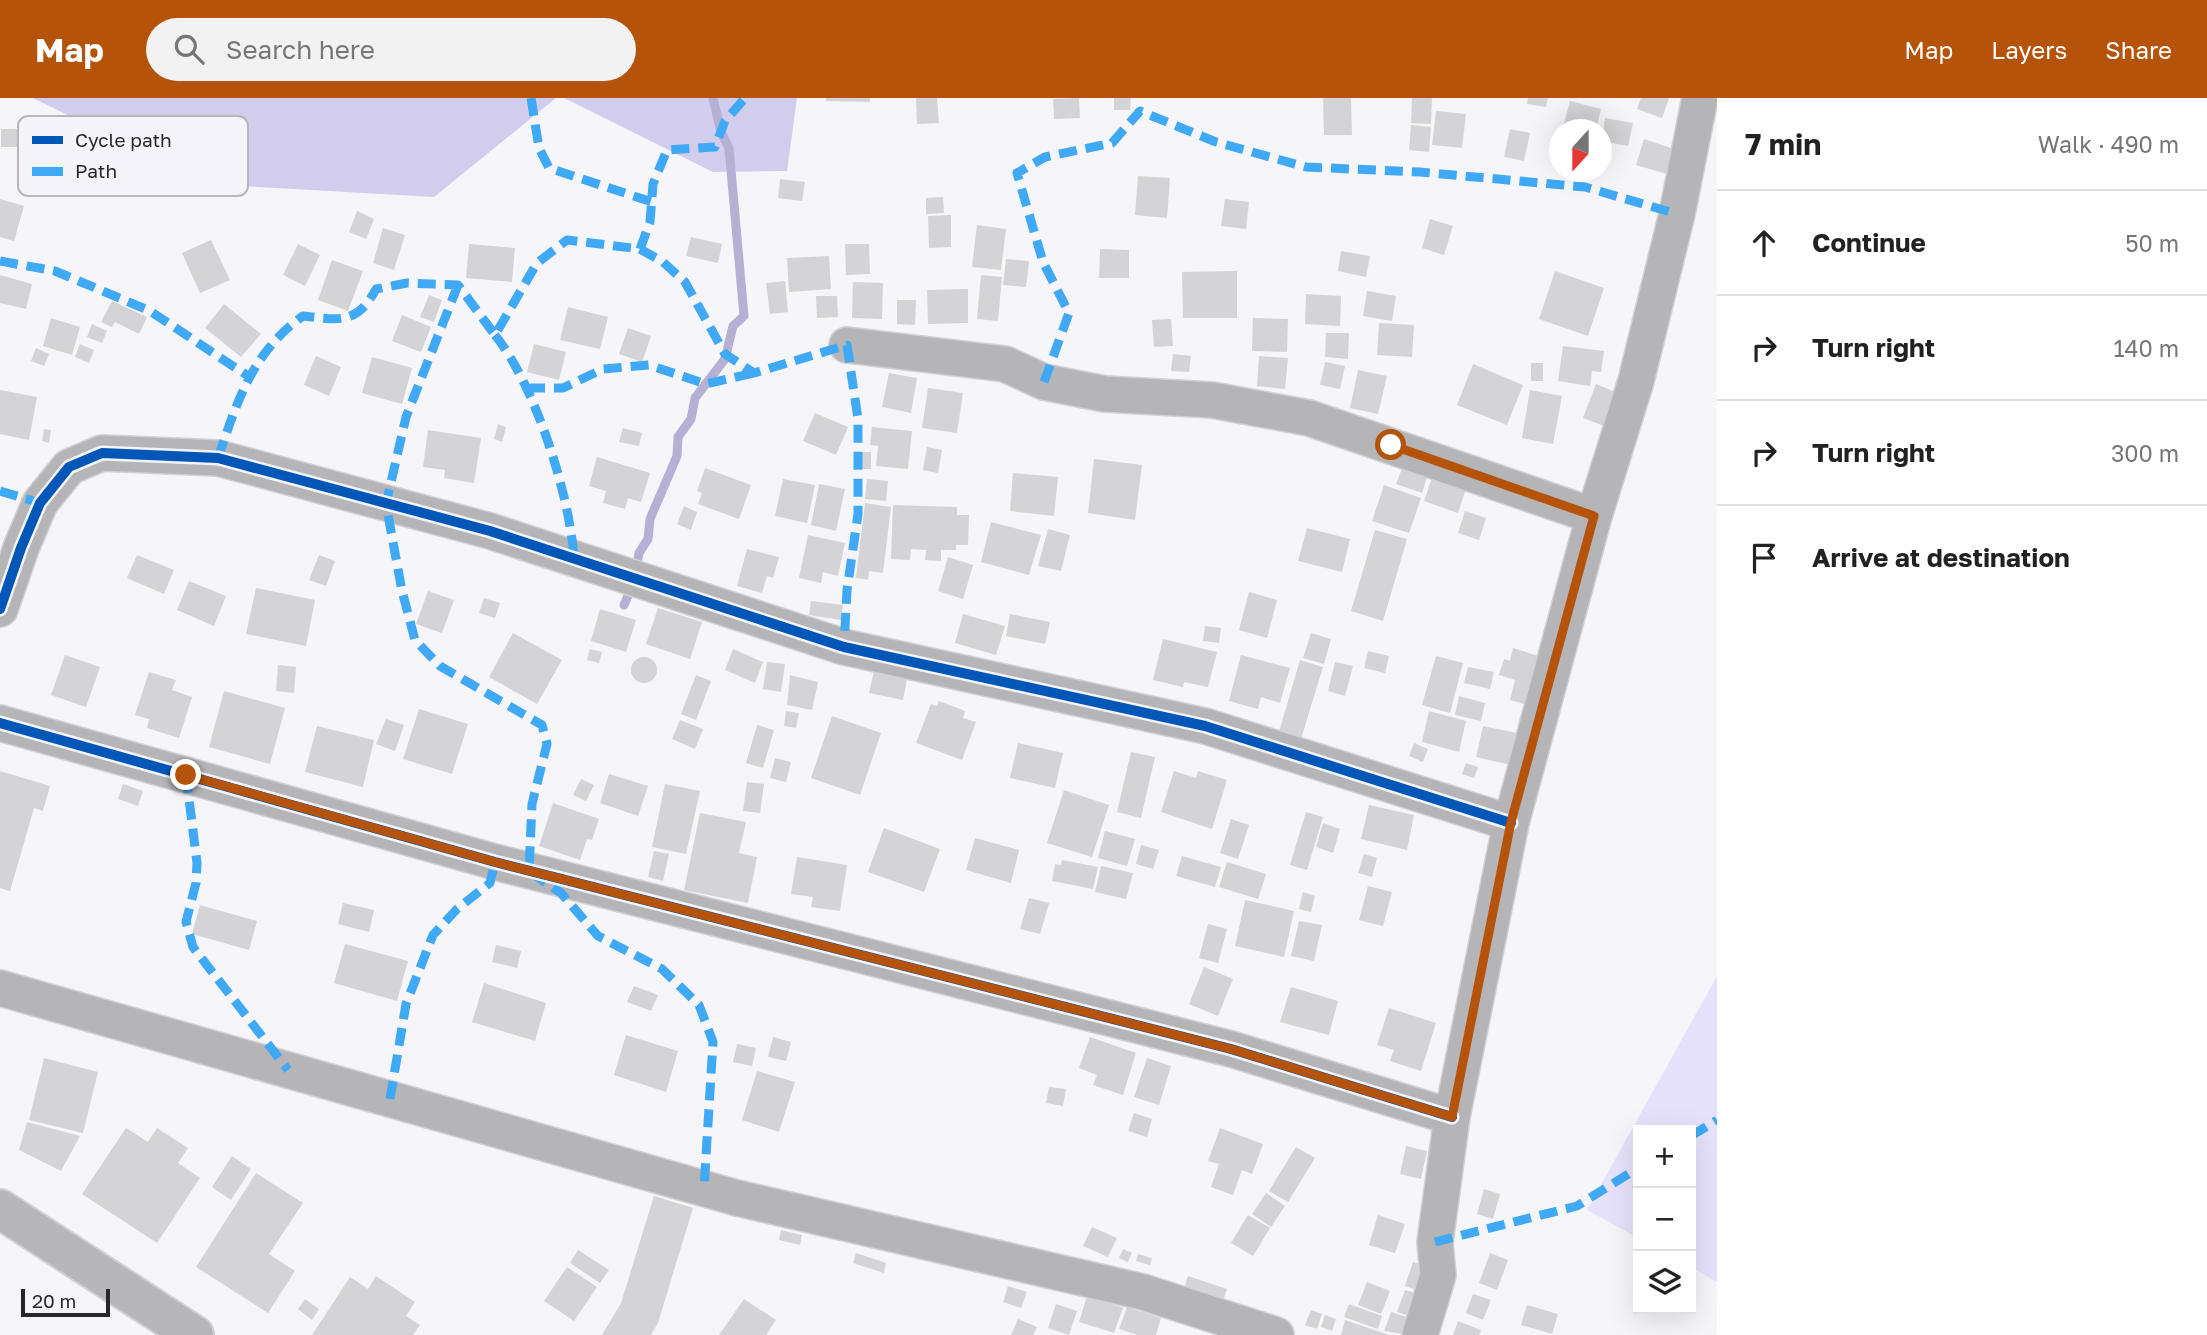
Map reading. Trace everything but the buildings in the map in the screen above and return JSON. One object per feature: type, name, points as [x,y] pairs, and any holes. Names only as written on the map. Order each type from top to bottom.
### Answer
[{"type":"main road","points":[[0,1209],[194,1335]]},
{"type":"street","points":[[1420,1335],[1438,1275],[1435,1242],[1452,1117],[1511,822],[1594,516],[1636,381],[1677,214],[1700,98]]},
{"type":"street","points":[[847,345],[1005,364],[1044,382],[1105,394],[1212,400],[1309,418],[1594,516]]},
{"type":"street","points":[[0,609],[20,548],[40,503],[69,467],[102,453],[218,458],[490,531],[844,647],[1205,726],[1511,822]]},
{"type":"street","points":[[0,723],[495,862],[1231,1049],[1452,1117]]},
{"type":"street","points":[[0,988],[737,1198],[1143,1292],[1276,1335]]},
{"type":"shaded area","points":[[33,98],[556,98],[434,197],[248,186],[248,116],[70,116]]},
{"type":"shaded area","points":[[564,98],[797,98],[787,171],[713,172]]},
{"type":"shaded area","points":[[1717,976],[1717,1282],[1696,1270],[1696,1125],[1634,1125]]},
{"type":"shaded area","points":[[1633,1127],[1633,1235],[1587,1210]]},
{"type":"waterway","points":[[636,570],[639,553],[648,539],[650,519],[677,456],[678,437],[691,419],[695,398],[725,359],[733,326],[744,316],[729,148],[721,132],[713,98]]},
{"type":"waterway","points":[[624,605],[633,584]]},
{"type":"marked path","points":[[531,98],[539,148],[549,168],[652,202]]},
{"type":"marked path","points":[[640,249],[650,222],[653,184],[667,150],[715,147],[725,121],[745,98]]},
{"type":"marked path","points":[[1044,382],[1069,313],[1043,262],[1017,173],[1045,157],[1112,143],[1140,111],[1216,142],[1306,167],[1420,172],[1585,187],[1677,214]]},
{"type":"marked path","points":[[218,458],[248,380],[271,346],[303,316],[327,319],[346,317],[362,309],[376,289],[407,283],[458,285],[495,335],[537,263],[567,240],[640,249],[663,262],[685,282],[725,354],[754,373],[847,345],[858,419],[858,514],[847,590],[844,647]]},
{"type":"marked path","points":[[0,261],[55,271],[150,311],[248,376]]},
{"type":"marked path","points":[[458,285],[406,417],[386,504],[402,591],[415,640],[440,666],[542,725],[547,744],[532,804],[529,871],[561,893],[598,936],[662,969],[699,1005],[713,1042],[704,1189]]},
{"type":"marked path","points":[[495,335],[524,382],[548,442],[566,504],[574,559]]},
{"type":"marked path","points":[[527,388],[563,388],[603,369],[649,365],[706,384],[754,373]]},
{"type":"marked path","points":[[0,491],[40,503]]},
{"type":"marked path","points":[[186,775],[197,863],[196,883],[186,922],[193,947],[288,1070]]},
{"type":"marked path","points":[[390,1099],[406,1004],[433,935],[457,909],[490,883],[495,862]]},
{"type":"marked path","points":[[1696,1133],[1717,1120]]},
{"type":"marked path","points":[[1435,1242],[1577,1206],[1633,1171]]},
{"type":"cycle path","points":[[0,609],[40,503],[69,467],[102,453],[218,458],[490,531],[844,647],[1205,726],[1511,823]]},
{"type":"cycle path","points":[[0,723],[495,862],[1231,1049],[1452,1117]]},
{"type":"route","points":[[186,775],[495,862],[1231,1049],[1452,1117],[1486,958],[1511,822],[1594,516],[1391,445]]}]
